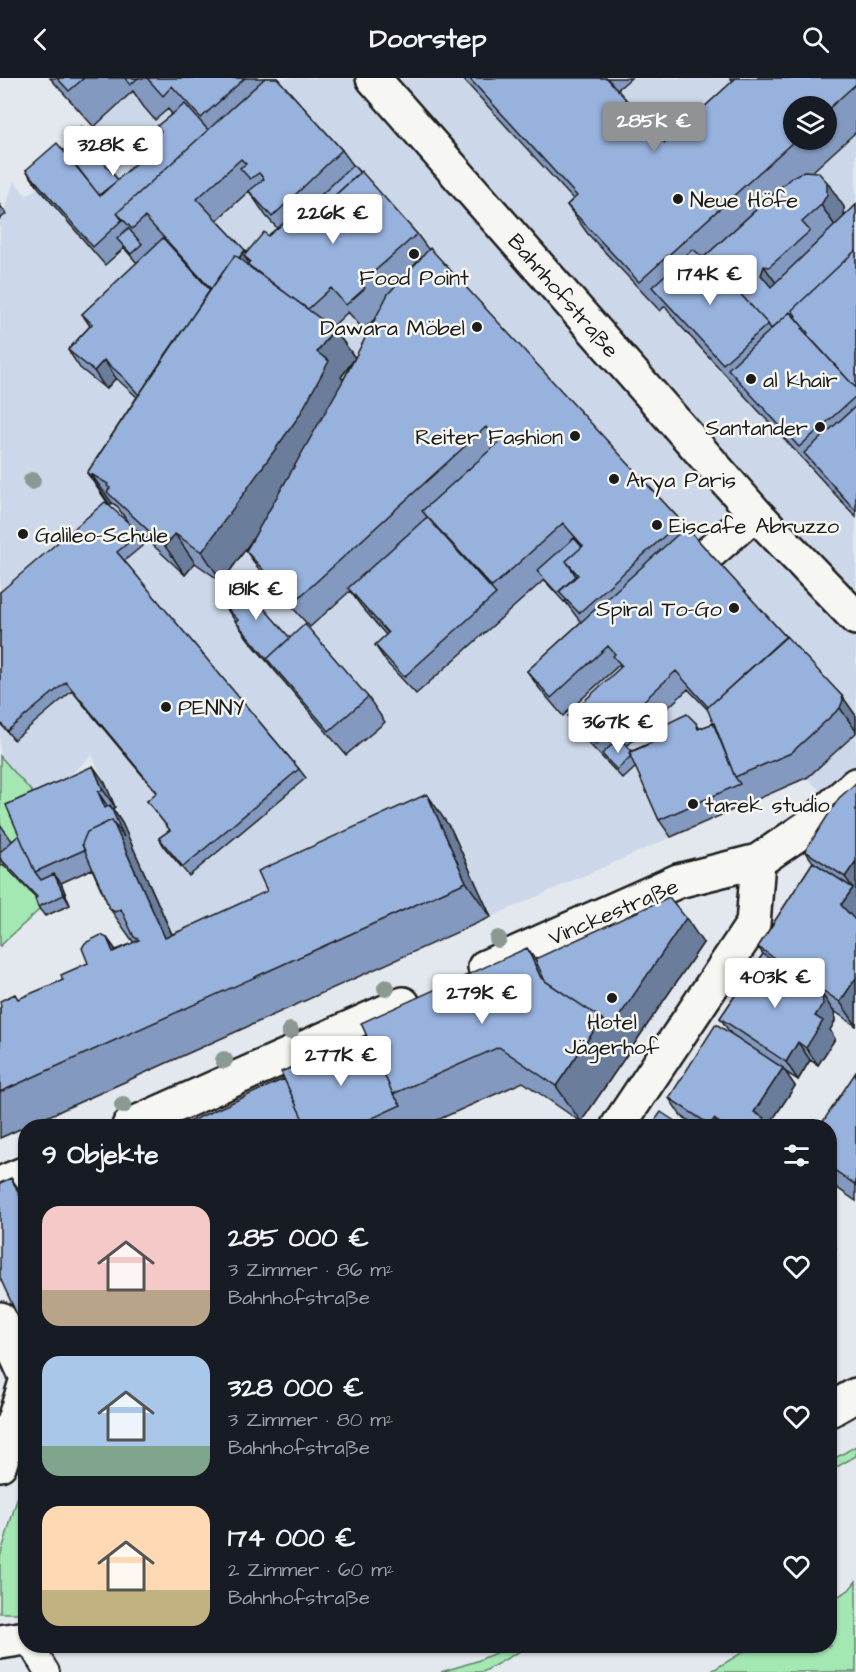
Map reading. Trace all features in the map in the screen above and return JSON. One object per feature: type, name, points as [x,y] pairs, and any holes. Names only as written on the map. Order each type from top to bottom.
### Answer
[{"type":"street","name":"Bahnhofstraße","points":[[373,78],[755,513],[856,618]]},
{"type":"street","points":[[707,555],[755,513]]},
{"type":"street","name":"Vinckestraße","points":[[463,977],[678,881],[758,861],[808,827],[845,794]]},
{"type":"street","points":[[623,1119],[753,924],[758,861]]},
{"type":"street","points":[[145,1119],[430,992]]},
{"type":"street","points":[[0,1184],[18,1176]]},
{"type":"street","points":[[0,1318],[18,1358]]},
{"type":"street","points":[[837,1406],[856,1395]]},
{"type":"street","points":[[0,1464],[18,1407]]},
{"type":"street","points":[[0,1642],[18,1639]]},
{"type":"lane","points":[[35,1653],[47,1672]]},
{"type":"shaded area","points":[[51,78],[856,78],[856,826],[805,778],[491,917],[452,830],[189,973],[92,755],[19,823],[0,946],[0,223],[14,181],[27,196],[70,160],[94,127]]},
{"type":"green space","points":[[0,756],[41,802],[52,898],[0,946],[0,867],[18,850],[0,829]]},
{"type":"green space","points":[[856,1446],[856,1456],[837,1467],[837,1457]]},
{"type":"green space","points":[[18,1496],[18,1613],[0,1613],[0,1557]]},
{"type":"green space","points":[[856,1581],[856,1672],[710,1672],[741,1653],[837,1653],[837,1597],[849,1590]]},
{"type":"green space","points":[[495,1653],[517,1653],[483,1672],[441,1672]]},
{"type":"building","points":[[57,78],[84,78],[69,91]]},
{"type":"building","points":[[125,78],[138,78],[130,85]]},
{"type":"building","points":[[147,78],[245,78],[201,118],[172,86],[163,96]]},
{"type":"building","points":[[265,78],[277,78],[342,150],[272,217],[249,191],[264,179],[259,173],[250,179],[240,168],[246,164],[241,159],[197,199],[245,250],[239,258],[235,255],[211,289],[145,217],[132,229],[117,213]]},
{"type":"building","name":"Neue Höfe","points":[[469,78],[607,78],[665,143],[736,78],[856,78],[856,84],[837,101],[837,96],[783,96],[784,150],[639,282],[567,205],[577,196]]},
{"type":"building","points":[[185,104],[208,130],[117,213],[122,220],[93,247],[26,170],[57,143],[100,196],[150,150],[145,145],[161,131],[157,126]]},
{"type":"building","points":[[81,126],[93,135],[87,142],[118,180],[99,195],[64,150]]},
{"type":"building","points":[[353,165],[360,173],[314,214],[307,208]]},
{"type":"building","points":[[361,171],[417,234],[360,284],[365,288],[346,305],[331,288],[308,309],[247,265],[250,261],[244,256],[264,232],[268,236],[291,217],[297,226],[316,213]]},
{"type":"building","points":[[804,171],[818,172],[827,182],[827,195],[821,205],[802,222],[810,231],[769,267],[764,266],[761,275],[771,287],[856,205],[856,250],[792,310],[795,317],[790,312],[771,329],[720,272],[703,258],[792,177]]},
{"type":"building","points":[[128,228],[142,244],[131,254],[117,239]]},
{"type":"building","points":[[163,238],[210,290],[139,395],[104,360],[94,371],[68,350],[92,324],[82,314]]},
{"type":"building","points":[[430,248],[681,521],[579,613],[559,592],[578,575],[566,561],[583,546],[563,523],[492,587],[422,511],[499,442],[486,427],[293,603],[246,551],[344,379],[388,294]]},
{"type":"building","points":[[693,249],[720,272],[768,324],[723,364],[652,287]]},
{"type":"building","points":[[856,250],[856,388],[807,335],[808,333],[792,310]]},
{"type":"building","points":[[235,255],[334,329],[317,352],[329,361],[299,416],[202,552],[175,534],[165,546],[107,492],[110,488],[108,484],[87,473]]},
{"type":"building","points":[[790,312],[804,328],[802,329],[856,388],[856,396],[799,447],[728,369]]},
{"type":"building","points":[[856,406],[856,511],[804,453]]},
{"type":"building","name":"PENNY","points":[[105,502],[140,533],[117,552],[299,769],[183,867],[159,838],[170,830],[147,801],[157,792],[66,682],[7,731],[0,722],[0,592]]},
{"type":"building","points":[[427,517],[496,594],[404,677],[375,645],[388,633],[348,588]]},
{"type":"building","points":[[686,527],[786,637],[708,707],[676,671],[596,745],[568,716],[622,666],[608,646],[551,698],[527,671]]},
{"type":"building","points":[[574,538],[582,547],[566,561],[576,576],[557,593],[537,571]]},
{"type":"building","points":[[238,579],[290,638],[267,659],[272,665],[236,622],[238,620],[224,605]]},
{"type":"building","points":[[305,624],[368,697],[329,731],[267,659]]},
{"type":"building","points":[[786,636],[842,696],[843,700],[840,708],[791,753],[735,777],[707,708]]},
{"type":"building","points":[[687,714],[696,723],[698,729],[714,723],[735,777],[740,784],[659,820],[629,753],[666,736],[662,726]]},
{"type":"building","points":[[619,738],[632,751],[629,753],[631,756],[617,770],[602,754]]},
{"type":"building","points":[[93,766],[103,790],[98,792],[105,808],[110,805],[124,837],[112,820],[87,832],[82,844],[84,850],[35,872],[6,805]]},
{"type":"building","points":[[856,783],[856,861],[845,877],[805,851],[839,798]]},
{"type":"building","points":[[427,794],[466,882],[0,1092],[0,1001],[15,994],[18,999],[63,980],[61,975],[88,963],[82,948],[85,943],[101,935],[107,938],[113,952],[139,940],[134,937],[121,909],[115,912],[110,909],[82,844],[87,832],[112,820],[165,938],[267,891],[258,871]]},
{"type":"building","points":[[19,835],[35,872],[41,880],[54,874],[64,895],[38,907],[35,899],[37,897],[0,858],[0,852]]},
{"type":"building","points":[[813,862],[853,888],[841,905],[856,921],[856,978],[840,1002],[758,947]]},
{"type":"building","points":[[669,897],[686,918],[610,1030],[602,1019],[545,981],[535,959]]},
{"type":"building","points":[[527,948],[541,978],[602,1019],[556,1086],[499,1047],[393,1094],[361,1023]]},
{"type":"building","points":[[763,954],[822,994],[823,1004],[815,1016],[823,1021],[806,1048],[798,1042],[786,1062],[720,1018]]},
{"type":"building","points":[[716,1024],[783,1068],[754,1112],[763,1119],[701,1119],[669,1098]]},
{"type":"building","points":[[366,1035],[393,1094],[401,1105],[370,1119],[303,1119],[281,1072]]},
{"type":"building","points":[[856,1072],[856,1185],[837,1172],[837,1119],[825,1119]]},
{"type":"building","points":[[284,1079],[303,1119],[195,1119]]},
{"type":"building","points":[[661,1112],[672,1119],[656,1119]]},
{"type":"building","points":[[11,1178],[18,1192],[18,1317],[0,1278],[0,1183]]},
{"type":"place","name":"Neue Höfe","points":[[678,199]]},
{"type":"place","name":"Food Point","points":[[414,254]]},
{"type":"place","name":"Dawara Möbel","points":[[477,327]]},
{"type":"place","name":"al khair","points":[[751,379]]},
{"type":"place","name":"Santander","points":[[820,427]]},
{"type":"place","name":"Reiter Fashion","points":[[575,436]]},
{"type":"place","name":"Arya Paris","points":[[614,479]]},
{"type":"place","name":"Eiscafe Abruzzo","points":[[657,525]]},
{"type":"place","name":"Galileo-Schule","points":[[23,534]]},
{"type":"place","name":"Spiral To-Go","points":[[734,608]]},
{"type":"place","name":"PENNY","points":[[166,707]]},
{"type":"place","name":"tarek studio","points":[[693,804]]},
{"type":"place","name":"Hotel Jägerhof","points":[[612,998]]}]
